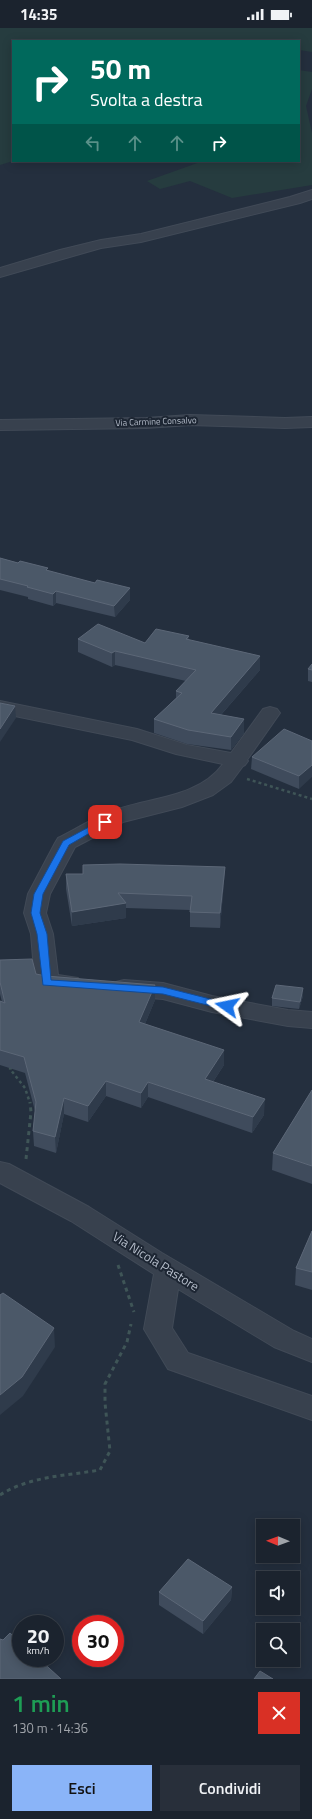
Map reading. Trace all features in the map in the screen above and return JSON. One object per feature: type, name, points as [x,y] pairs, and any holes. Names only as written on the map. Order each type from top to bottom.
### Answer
[{"type":"street","points":[[0,273],[65,253],[101,244],[141,238],[295,200],[312,194]]},
{"type":"street","name":"Via Carmine Consalvo","points":[[0,425],[190,420],[285,423],[312,422]]},
{"type":"street","points":[[0,707],[137,736],[233,767]]},
{"type":"street","points":[[270,712],[251,737],[233,767],[224,778],[205,790],[174,802],[115,816],[66,843],[39,894],[35,913],[42,934],[47,982],[163,990],[212,1004],[288,1018],[312,1020]]},
{"type":"street","name":"Via Nicola Pastore","points":[[0,1171],[80,1214],[168,1270],[284,1339],[312,1351]]},
{"type":"street","points":[[168,1270],[158,1329],[178,1361],[312,1408]]},
{"type":"path","points":[[233,767],[312,799]]},
{"type":"path","points":[[14,1063],[10,1069],[14,1078],[24,1084],[30,1098],[31,1128],[25,1149],[27,1166]]},
{"type":"path","points":[[0,1495],[7,1490],[32,1479],[79,1474],[100,1470],[110,1452],[105,1403],[105,1384],[127,1342],[134,1311],[116,1260],[134,1248]]},
{"type":"green space","points":[[0,28],[312,28],[312,52],[300,50],[300,40],[12,40],[12,161],[0,165]]},
{"type":"green space","points":[[300,70],[312,72],[312,89],[306,106],[312,133],[312,185],[232,198],[190,181],[160,189],[147,181],[200,162],[300,162]]},
{"type":"building","points":[[0,558],[18,563],[20,561],[48,568],[46,570],[95,583],[97,580],[130,588],[114,606],[56,591],[53,594],[0,579]]},
{"type":"building","points":[[98,624],[145,643],[156,629],[189,636],[186,639],[260,656],[211,713],[244,719],[231,737],[188,730],[154,719],[182,693],[176,691],[196,670],[115,651],[112,653],[78,639]]},
{"type":"building","points":[[312,664],[312,670],[308,669]]},
{"type":"building","points":[[0,703],[15,706],[0,729]]},
{"type":"building","points":[[284,729],[312,741],[312,765],[299,776],[252,757]]},
{"type":"building","points":[[120,864],[225,867],[220,913],[190,912],[192,896],[118,893],[126,903],[72,912],[66,874],[83,874],[83,865]]},
{"type":"building","points":[[32,959],[36,974],[155,985],[139,1022],[224,1050],[205,1079],[265,1099],[253,1117],[148,1082],[141,1093],[106,1081],[88,1106],[64,1098],[55,1137],[33,1131],[36,1102],[24,1057],[0,1050],[0,1001],[5,1003],[0,982],[0,960]]},
{"type":"building","points":[[276,985],[303,988],[300,1002],[272,998]]},
{"type":"building","points":[[312,1090],[312,1166],[273,1153]]},
{"type":"building","points":[[312,1231],[312,1272],[296,1268]]},
{"type":"building","points":[[3,1293],[54,1328],[22,1377],[0,1395],[0,1295]]},
{"type":"building","points":[[188,1559],[232,1587],[203,1621],[159,1592]]},
{"type":"building","points":[[10,1633],[12,1635],[12,1667],[48,1667],[61,1679],[0,1679],[0,1639],[3,1640]]},
{"type":"building","points":[[260,1671],[273,1679],[254,1679]]},
{"type":"route","points":[[105,822],[66,843],[39,894],[35,913],[42,934],[47,982],[163,990],[212,1004],[227,1006]]}]
